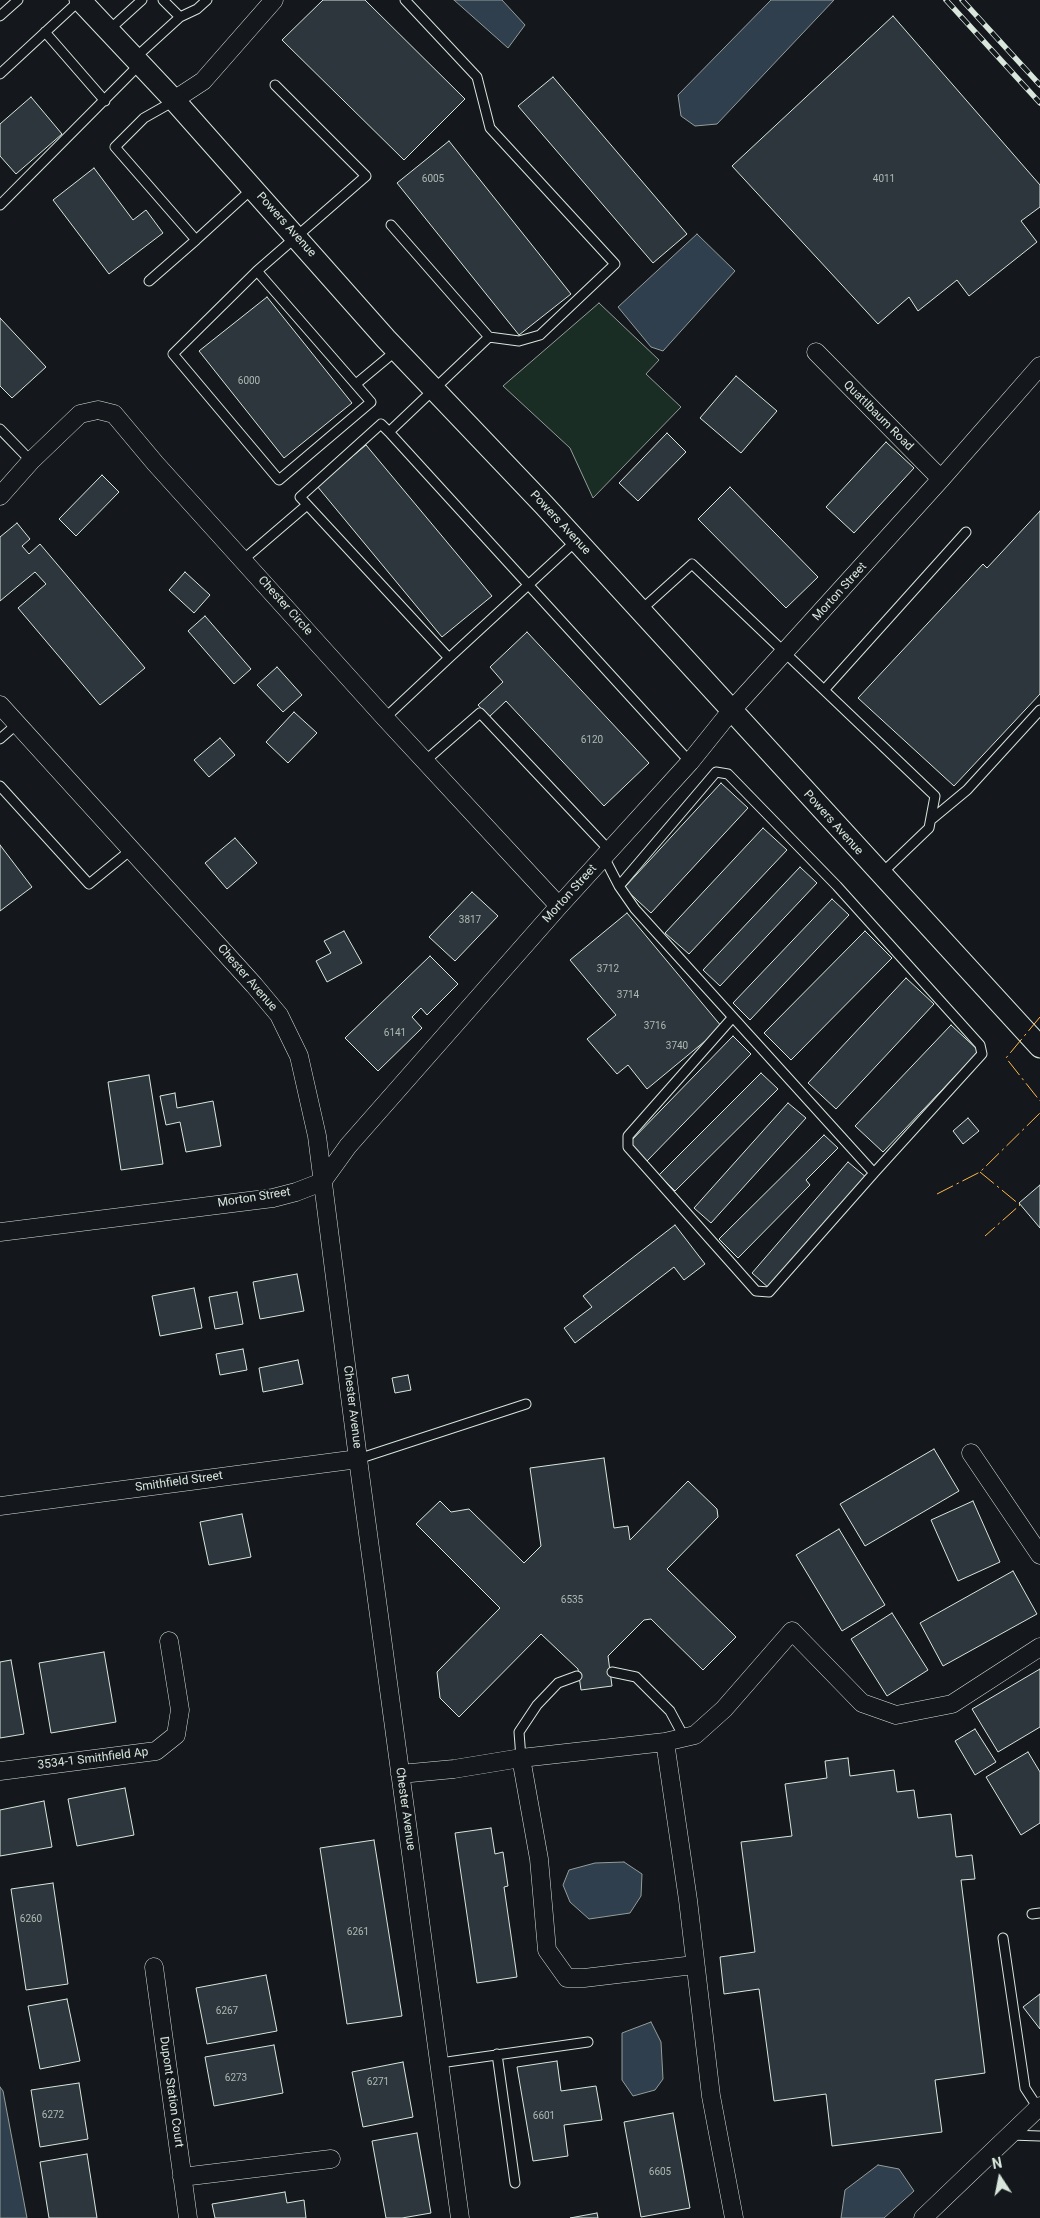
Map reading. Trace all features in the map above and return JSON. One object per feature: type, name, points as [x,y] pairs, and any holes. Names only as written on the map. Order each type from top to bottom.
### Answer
[{"type":"street","name":"Powers Avenue","points":[[80,0],[174,100],[396,350],[576,541],[1040,1047]]},
{"type":"street","points":[[174,100],[203,81],[274,0]]},
{"type":"street","name":"Quattlbaum Road","points":[[816,352],[941,479]]},
{"type":"street","name":"Morton Street","points":[[0,1232],[273,1198],[322,1182],[348,1146],[559,906],[690,762],[731,711],[941,479],[1040,366]]},
{"type":"street","name":"Chester Circle","points":[[0,496],[31,461],[80,414],[98,410],[114,414],[385,718],[559,906]]},
{"type":"street","name":"Chester Avenue","points":[[0,705],[132,849],[279,1015],[299,1056],[318,1136],[322,1182],[358,1459],[460,2218]]},
{"type":"street","points":[[971,1453],[1040,1555]]},
{"type":"street","name":"Smithfield Street","points":[[0,1506],[358,1459]]},
{"type":"street","points":[[400,1774],[454,1769],[521,1758],[665,1742],[695,1735],[724,1709],[792,1632],[862,1702],[896,1715],[952,1704],[1040,1646]]},
{"type":"street","name":"3534-1 Smithfield Ap","points":[[0,1771],[156,1751],[176,1735],[180,1710],[169,1641]]},
{"type":"street","points":[[665,1742],[688,1900],[694,1965],[711,2096],[734,2218]]},
{"type":"street","points":[[521,1758],[539,1859],[547,1950],[567,1978],[584,1978],[694,1965]]},
{"type":"street","name":"Dupont Station Court","points":[[154,1967],[188,2218]]},
{"type":"street","points":[[922,2218],[1039,2107]]},
{"type":"street","points":[[182,2177],[331,2159]]},
{"type":"lane","points":[[0,16],[18,0]]},
{"type":"lane","points":[[0,74],[80,0]]},
{"type":"lane","points":[[109,30],[142,0]]},
{"type":"lane","points":[[163,0],[180,17]]},
{"type":"lane","points":[[0,205],[105,101],[137,61],[180,17],[197,9],[207,0]]},
{"type":"lane","points":[[391,226],[489,337],[519,341],[540,335],[615,264],[490,128],[477,77],[405,0]]},
{"type":"lane","points":[[45,32],[105,101]]},
{"type":"lane","points":[[257,271],[371,402],[278,480],[173,354],[257,271],[366,176],[276,85]]},
{"type":"lane","points":[[174,100],[144,118],[115,147],[196,240]]},
{"type":"lane","points":[[149,281],[253,188]]},
{"type":"lane","points":[[389,432],[489,337]]},
{"type":"lane","points":[[356,384],[396,350]]},
{"type":"lane","points":[[449,658],[300,497],[381,424],[690,762]]},
{"type":"lane","points":[[0,430],[31,461]]},
{"type":"lane","points":[[244,559],[307,506]]},
{"type":"lane","points":[[825,689],[966,532]]},
{"type":"lane","points":[[385,718],[576,541]]},
{"type":"lane","points":[[640,611],[692,564],[784,654],[825,689],[935,796],[929,828],[880,874]]},
{"type":"lane","points":[[932,819],[967,790],[1040,710]]},
{"type":"lane","points":[[425,761],[480,713],[607,854],[620,886],[635,909],[874,1173]]},
{"type":"lane","points":[[0,739],[17,724]]},
{"type":"lane","points":[[620,886],[716,772],[728,774],[837,886],[980,1045],[982,1054],[769,1292],[756,1291],[628,1147],[628,1136],[733,1017]]},
{"type":"lane","points":[[0,786],[89,884],[132,849]]},
{"type":"lane","points":[[358,1459],[526,1404]]},
{"type":"lane","points":[[612,1672],[636,1677],[670,1711],[684,1737]]},
{"type":"lane","points":[[521,1758],[519,1732],[537,1705],[558,1683],[577,1676]]},
{"type":"lane","points":[[1003,1938],[1025,2088],[1039,2107]]},
{"type":"lane","points":[[440,2063],[588,2042]]},
{"type":"lane","points":[[497,2054],[515,2182]]},
{"type":"lane","points":[[1010,2135],[1040,2136]]},
{"type":"green space","points":[[599,303],[659,360],[646,374],[681,407],[593,498],[570,448],[503,386]]},
{"type":"water","points":[[454,0],[502,0],[525,25],[508,48]]},
{"type":"water","points":[[771,0],[834,0],[717,124],[695,126],[681,116],[678,95]]},
{"type":"water","points":[[697,234],[735,271],[663,351],[651,347],[618,307]]},
{"type":"water","points":[[624,1862],[642,1874],[641,1896],[630,1913],[589,1919],[570,1902],[563,1885],[569,1870],[595,1863]]},
{"type":"water","points":[[651,2022],[661,2042],[663,2079],[655,2090],[633,2096],[622,2080],[622,2033]]},
{"type":"water","points":[[0,2087],[3,2091],[27,2218],[0,2218]]},
{"type":"water","points":[[878,2165],[899,2169],[914,2191],[884,2218],[841,2218],[845,2190]]},
{"type":"building","points":[[323,0],[365,0],[465,99],[404,160],[282,40]]},
{"type":"building","points":[[893,16],[1040,185],[1040,207],[1021,221],[1037,242],[969,296],[957,280],[918,311],[909,297],[878,324],[732,166]]},
{"type":"building","points":[[553,77],[687,234],[653,263],[518,106]]},
{"type":"building","points":[[31,97],[62,134],[16,174],[0,156],[0,124]]},
{"type":"building","points":[[449,141],[571,294],[519,335],[397,183]]},
{"type":"building","points":[[94,168],[133,220],[146,210],[163,233],[109,274],[53,200]]},
{"type":"building","points":[[267,297],[352,403],[284,458],[199,351]]},
{"type":"building","points":[[0,318],[46,367],[12,398],[0,386]]},
{"type":"building","points":[[736,376],[777,411],[741,453],[700,418]]},
{"type":"building","points":[[667,433],[686,452],[638,501],[619,483]]},
{"type":"building","points":[[886,442],[914,468],[854,533],[826,507]]},
{"type":"building","points":[[366,445],[492,596],[442,637],[317,486]]},
{"type":"building","points":[[102,475],[119,492],[76,536],[59,519]]},
{"type":"building","points":[[730,487],[818,577],[786,608],[698,519]]},
{"type":"building","points":[[1040,511],[1040,694],[954,786],[858,698],[983,564],[987,568]]},
{"type":"building","points":[[17,523],[30,539],[22,546],[29,554],[40,544],[145,668],[100,705],[18,608],[46,584],[35,572],[0,601],[0,537]]},
{"type":"building","points":[[185,572],[210,595],[194,613],[169,590]]},
{"type":"building","points":[[205,616],[251,669],[234,684],[188,631]]},
{"type":"building","points":[[527,632],[649,763],[604,806],[506,701],[489,717],[478,705],[503,682],[490,667]]},
{"type":"building","points":[[277,667],[302,695],[283,712],[257,685]]},
{"type":"building","points":[[294,712],[317,733],[288,763],[266,742]]},
{"type":"building","points":[[220,738],[235,755],[209,777],[194,760]]},
{"type":"building","points":[[721,783],[748,808],[651,913],[624,888]]},
{"type":"building","points":[[763,828],[787,850],[689,954],[665,933]]},
{"type":"building","points":[[235,838],[257,863],[227,889],[205,863]]},
{"type":"building","points":[[0,845],[32,887],[0,911]]},
{"type":"building","points":[[800,867],[817,883],[720,986],[703,970]]},
{"type":"building","points":[[472,892],[498,916],[455,961],[429,937]]},
{"type":"building","points":[[832,899],[849,915],[750,1020],[733,1003]]},
{"type":"building","points":[[627,913],[722,1027],[647,1089],[628,1065],[617,1074],[587,1039],[616,1015],[570,960]]},
{"type":"building","points":[[344,931],[362,963],[327,982],[316,961],[331,953],[324,941]]},
{"type":"building","points":[[865,931],[892,958],[791,1060],[764,1033]]},
{"type":"building","points":[[430,956],[458,984],[427,1015],[421,1008],[412,1017],[422,1028],[378,1071],[345,1038]]},
{"type":"building","points":[[906,978],[934,1004],[836,1109],[808,1083]]},
{"type":"building","points":[[951,1025],[979,1051],[883,1152],[855,1126]]},
{"type":"building","points":[[733,1036],[751,1054],[647,1161],[629,1143]]},
{"type":"building","points":[[761,1073],[778,1089],[675,1191],[659,1175]]},
{"type":"building","points":[[149,1075],[163,1164],[121,1170],[108,1082]]},
{"type":"building","points":[[175,1093],[177,1108],[213,1101],[221,1146],[186,1152],[180,1122],[166,1125],[160,1096]]},
{"type":"building","points":[[788,1103],[806,1118],[711,1223],[694,1208]]},
{"type":"building","points":[[968,1118],[979,1131],[963,1144],[953,1131]]},
{"type":"building","points":[[824,1135],[838,1148],[806,1180],[810,1185],[738,1258],[719,1239]]},
{"type":"building","points":[[848,1162],[867,1178],[770,1289],[752,1273]]},
{"type":"building","points":[[1040,1185],[1040,1228],[1019,1203]]},
{"type":"building","points":[[675,1225],[705,1264],[684,1280],[674,1267],[575,1343],[564,1328],[592,1307],[583,1296]]},
{"type":"building","points":[[297,1274],[304,1311],[260,1319],[253,1282]]},
{"type":"building","points":[[194,1288],[202,1328],[160,1336],[152,1296]]},
{"type":"building","points":[[237,1292],[243,1324],[215,1329],[209,1297]]},
{"type":"building","points":[[243,1349],[247,1370],[220,1375],[216,1354]]},
{"type":"building","points":[[298,1360],[303,1384],[263,1392],[259,1368]]},
{"type":"building","points":[[408,1375],[411,1390],[395,1393],[392,1378]]},
{"type":"building","points":[[934,1449],[959,1491],[865,1546],[840,1504]]},
{"type":"building","points":[[604,1458],[614,1528],[628,1526],[630,1540],[688,1481],[717,1509],[718,1517],[667,1569],[736,1637],[703,1670],[651,1619],[644,1620],[608,1656],[612,1686],[581,1690],[578,1669],[541,1634],[459,1717],[440,1698],[437,1672],[500,1608],[416,1524],[440,1501],[451,1512],[469,1509],[524,1563],[541,1546],[530,1468]]},
{"type":"building","points":[[973,1501],[1000,1562],[958,1581],[931,1520]]},
{"type":"building","points":[[242,1514],[251,1557],[209,1565],[200,1522]]},
{"type":"building","points":[[839,1529],[885,1605],[842,1631],[796,1555]]},
{"type":"building","points":[[1013,1571],[1037,1614],[943,1666],[920,1623]]},
{"type":"building","points":[[892,1613],[928,1670],[887,1696],[851,1639]]},
{"type":"building","points":[[104,1652],[116,1722],[51,1733],[39,1663]]},
{"type":"building","points":[[11,1660],[24,1734],[0,1738],[0,1662]]},
{"type":"building","points":[[1040,1669],[1040,1727],[998,1752],[972,1709]]},
{"type":"building","points":[[975,1729],[996,1762],[975,1775],[955,1741]]},
{"type":"building","points":[[1028,1752],[1040,1772],[1040,1823],[1021,1835],[986,1777]]},
{"type":"building","points":[[848,1758],[850,1776],[894,1770],[897,1792],[914,1790],[918,1818],[951,1814],[956,1857],[972,1855],[975,1879],[961,1880],[985,2073],[935,2080],[942,2132],[832,2146],[826,2094],[774,2101],[759,1989],[724,1994],[720,1957],[755,1952],[741,1842],[792,1836],[785,1784],[827,1778],[825,1761]]},
{"type":"building","points":[[125,1788],[134,1835],[77,1846],[68,1799]]},
{"type":"building","points":[[44,1801],[52,1847],[0,1856],[0,1810]]},
{"type":"building","points":[[491,1828],[495,1854],[503,1852],[508,1886],[504,1887],[517,1977],[477,1983],[455,1833]]},
{"type":"building","points":[[374,1840],[402,2016],[347,2024],[320,1848]]},
{"type":"building","points":[[53,1883],[68,1984],[26,1990],[11,1889]]},
{"type":"building","points":[[266,1975],[277,2031],[207,2044],[196,1988]]},
{"type":"building","points":[[1040,1994],[1040,2029],[1023,2007]]},
{"type":"building","points":[[67,1999],[80,2061],[40,2069],[28,2006]]},
{"type":"building","points":[[274,2045],[283,2093],[214,2106],[205,2057]]},
{"type":"building","points":[[557,2061],[561,2091],[596,2086],[602,2120],[564,2125],[568,2156],[533,2161],[517,2067]]},
{"type":"building","points":[[403,2062],[413,2117],[363,2127],[352,2072]]},
{"type":"building","points":[[79,2083],[88,2139],[40,2147],[31,2090]]},
{"type":"building","points":[[673,2113],[690,2208],[641,2217],[624,2122]]},
{"type":"building","points":[[417,2133],[431,2213],[402,2218],[386,2218],[372,2141]]},
{"type":"building","points":[[87,2154],[97,2218],[49,2218],[40,2162]]},
{"type":"building","points":[[285,2192],[287,2203],[304,2200],[306,2218],[215,2218],[212,2204]]},
{"type":"building","points":[[597,2213],[598,2218],[570,2218]]},
{"type":"railway","points":[[946,0],[1040,103]]},
{"type":"railway","points":[[962,0],[1040,85]]},
{"type":"power","points":[[1040,1017],[1006,1058],[1040,1101]]},
{"type":"power","points":[[937,1194],[980,1172],[1040,1113]]},
{"type":"power","points":[[980,1172],[1020,1205],[985,1236]]}]
